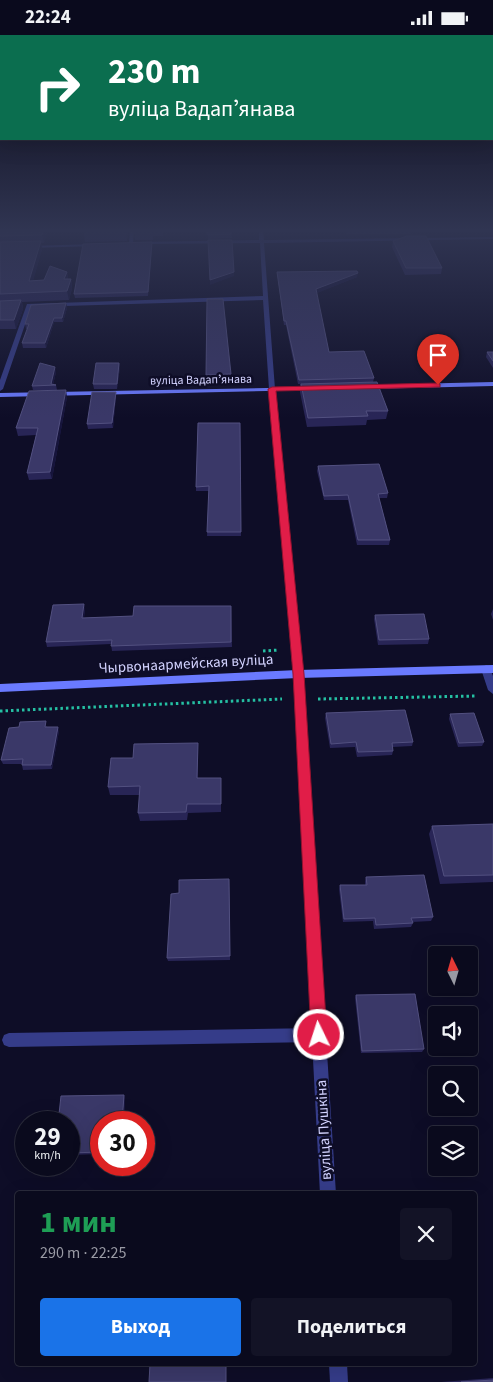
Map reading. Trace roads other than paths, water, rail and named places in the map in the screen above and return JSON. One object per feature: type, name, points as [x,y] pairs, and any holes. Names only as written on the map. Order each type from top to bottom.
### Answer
[{"type":"street","name":"вуліца Пушкіна","points":[[264,292],[298,674],[328,1191]]},
{"type":"street","points":[[19,305],[264,298]]},
{"type":"street","points":[[0,389],[29,305]]},
{"type":"street","points":[[358,387],[493,384]]},
{"type":"street","name":"вуліца Вадапʼянава","points":[[0,395],[320,388]]},
{"type":"street","points":[[489,669],[493,690]]},
{"type":"street","name":"Чырвонаармейская вуліца","points":[[0,688],[298,674],[489,669]]},
{"type":"street","points":[[10,1040],[319,1035]]},
{"type":"street","points":[[338,1366],[339,1382]]}]
